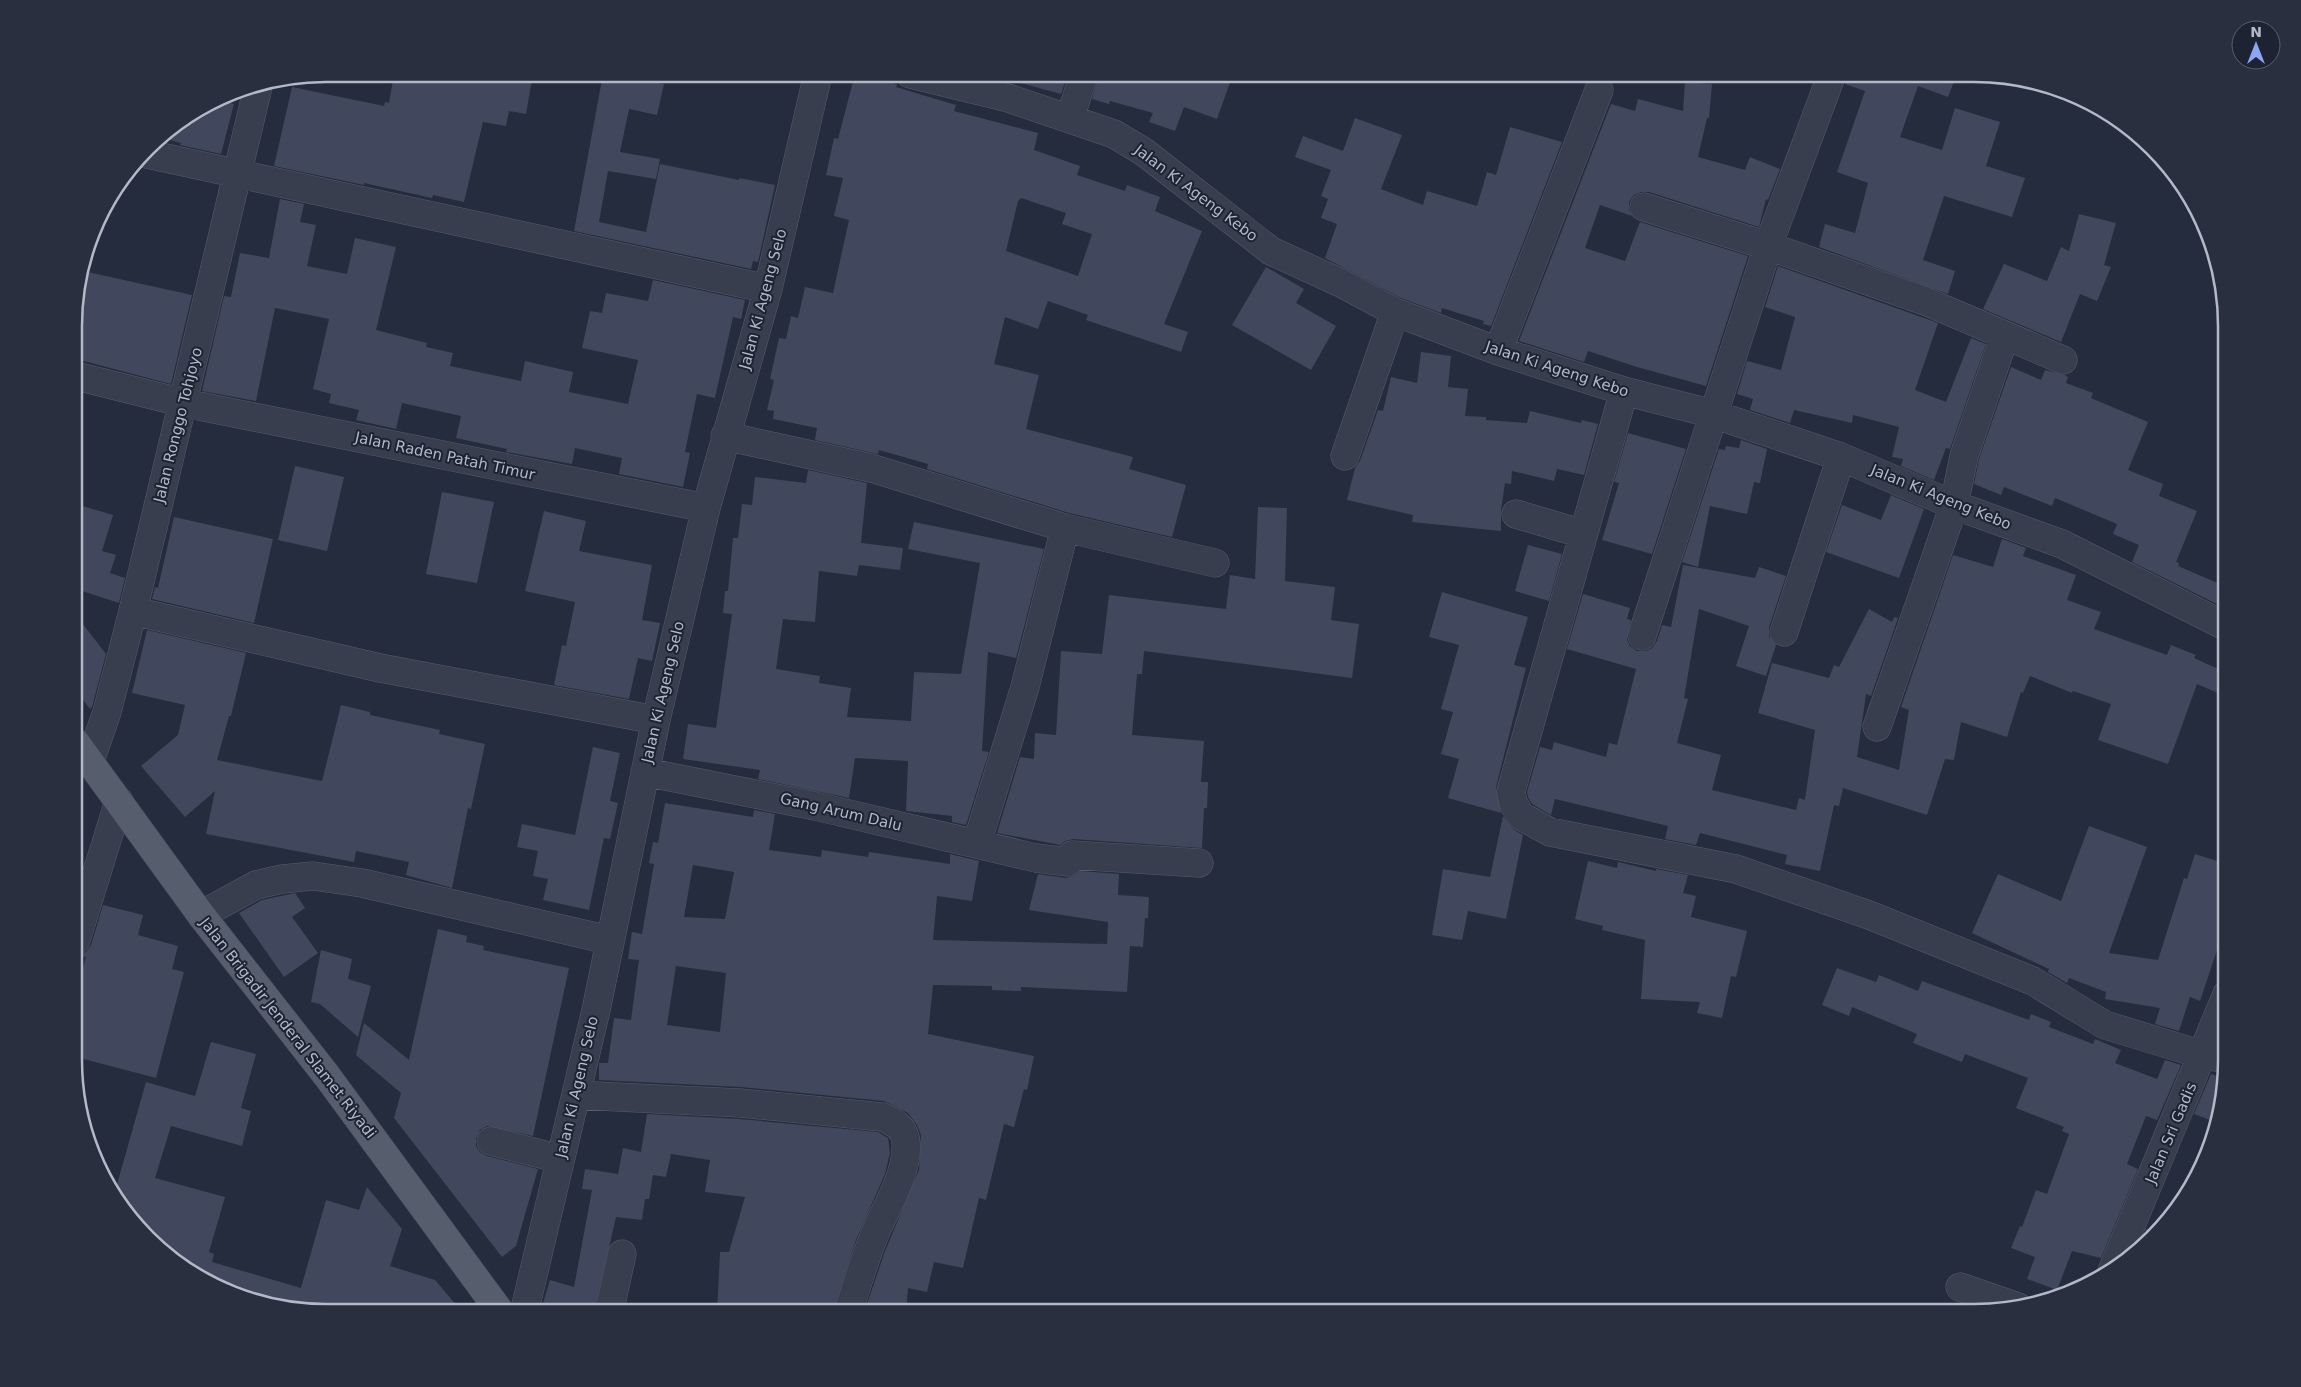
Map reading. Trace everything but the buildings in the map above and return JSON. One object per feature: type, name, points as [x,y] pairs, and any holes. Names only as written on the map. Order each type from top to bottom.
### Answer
[{"type":"main road","name":"Jalan Brigadir Jenderal Slamet Riyadi","points":[[83,752],[201,915],[327,1076],[495,1304]]},
{"type":"street","name":"Jalan Ki Ageng Selo","points":[[526,1304],[576,1095],[656,720],[706,508],[768,289],[816,82]]},
{"type":"street","name":"Jalan Ki Ageng Kebo","points":[[943,82],[1008,98],[1114,134],[1144,152],[1240,228],[1271,250],[1341,283],[1395,312],[1498,351],[1624,391],[1713,414],[1841,457],[1954,505],[2062,544],[2218,622]]},
{"type":"street","points":[[1070,118],[1081,82]]},
{"type":"street","points":[[1642,636],[1768,246],[1829,82]]},
{"type":"street","points":[[1498,351],[1599,90]]},
{"type":"street","name":"Jalan Ronggo Tohjoyo","points":[[83,752],[107,712],[184,403],[257,93]]},
{"type":"street","points":[[153,156],[768,289]]},
{"type":"street","points":[[1644,207],[1768,246],[1925,301],[2063,360]]},
{"type":"street","points":[[1345,456],[1395,312]]},
{"type":"street","points":[[1877,727],[1954,505],[1964,456],[2005,335]]},
{"type":"street","name":"Jalan Raden Patah Timur","points":[[82,378],[184,403],[706,508]]},
{"type":"street","points":[[1624,391],[1511,791],[1513,803],[1521,816],[1550,832],[1736,869],[1869,915],[2033,981],[2105,1025],[2215,1057]]},
{"type":"street","points":[[725,436],[870,468],[1065,528],[1215,563]]},
{"type":"street","points":[[1784,632],[1841,457]]},
{"type":"street","points":[[1516,514],[1583,534]]},
{"type":"street","points":[[977,843],[1025,687],[1065,528]]},
{"type":"street","points":[[133,611],[380,668],[656,720]]},
{"type":"street","name":"Gang Arum Dalu","points":[[645,772],[815,806],[1036,858],[1068,862],[1072,855],[1199,863]]},
{"type":"street","points":[[82,921],[119,801]]},
{"type":"street","points":[[201,915],[256,885],[282,879],[313,876],[362,883],[609,940]]},
{"type":"street","name":"Jalan Sri Gadis","points":[[2119,1257],[2215,1057],[2218,1041]]},
{"type":"street","points":[[576,1095],[740,1103],[882,1117],[897,1123],[903,1131],[906,1142],[905,1156],[897,1185],[873,1237],[851,1304]]},
{"type":"street","points":[[491,1141],[560,1160]]},
{"type":"street","points":[[611,1304],[622,1254]]},
{"type":"street","points":[[1960,1287],[2004,1302]]}]
